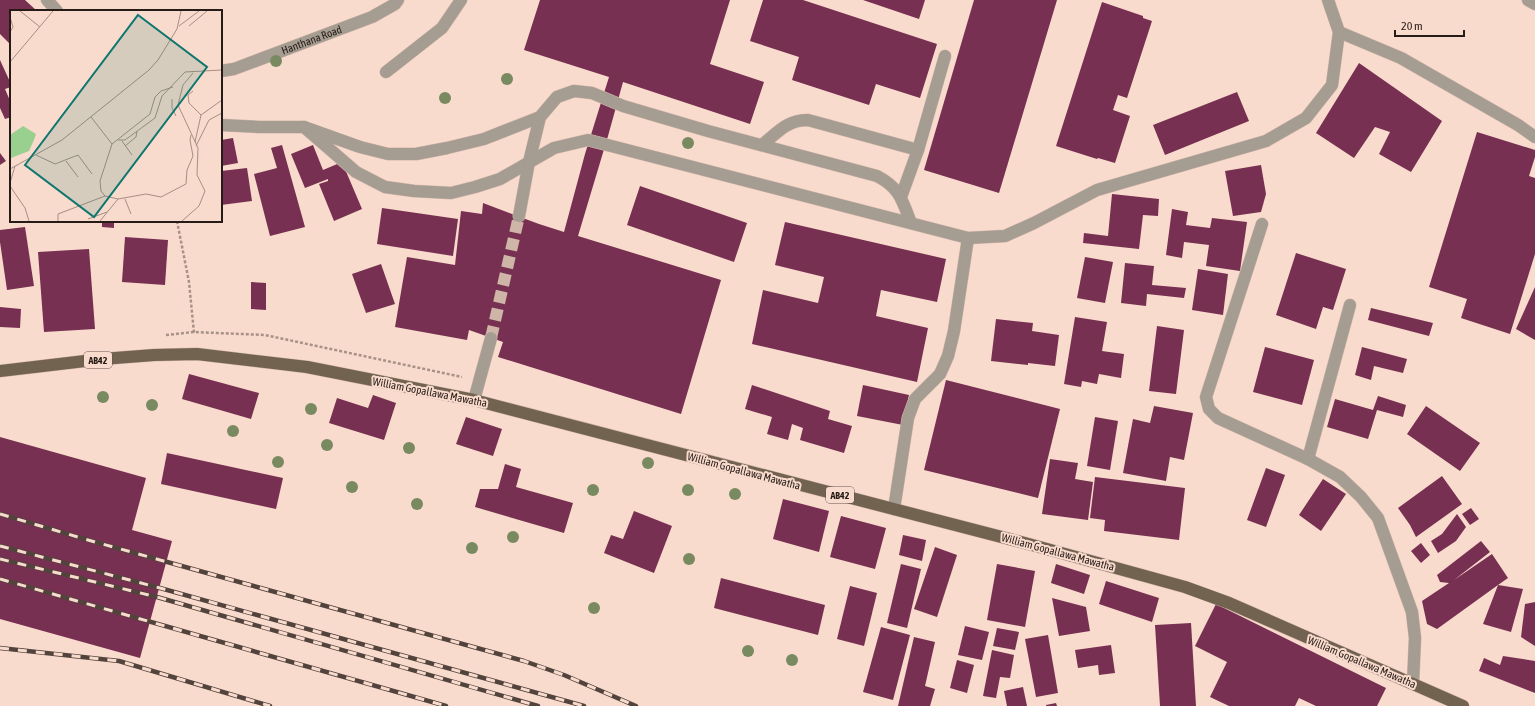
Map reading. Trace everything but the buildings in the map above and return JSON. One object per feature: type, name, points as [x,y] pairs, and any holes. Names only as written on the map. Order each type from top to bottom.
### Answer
[{"type":"main road","name":"William Gopallawa Mawatha","points":[[0,371],[102,359],[154,355],[197,354],[307,367],[474,400],[894,509],[1185,587],[1229,604],[1463,706]]},
{"type":"street","points":[[47,0],[56,10]]},
{"type":"street","name":"Hanthana Road","points":[[222,71],[234,69],[372,17],[395,4],[398,0]]},
{"type":"street","points":[[304,127],[356,172],[385,186],[414,192],[451,193],[475,187],[500,179],[554,148],[588,140],[911,222],[968,238],[1005,236],[1034,224],[1097,190],[1266,141],[1306,118],[1332,85],[1339,32],[1328,0]]},
{"type":"street","points":[[1528,0],[1535,4]]},
{"type":"street","points":[[386,72],[442,28],[459,1]]},
{"type":"street","points":[[1339,32],[1401,58],[1518,125],[1535,137]]},
{"type":"street","points":[[900,197],[918,150],[945,56]]},
{"type":"street","points":[[520,216],[529,162],[540,117],[557,97],[574,91],[592,93],[623,106],[708,131],[877,176],[890,182],[900,197],[911,222]]},
{"type":"street","points":[[222,125],[304,127],[360,147],[388,154],[416,154],[484,139],[540,117]]},
{"type":"street","points":[[762,145],[786,125],[797,120],[808,120],[918,150]]},
{"type":"street","points":[[1262,224],[1206,397],[1209,409],[1218,418],[1308,459],[1340,477],[1361,497],[1378,518],[1412,612],[1415,638],[1413,683]]},
{"type":"street","points":[[894,509],[908,418],[915,399],[940,374],[948,356],[954,331],[968,238]]},
{"type":"street","points":[[1308,459],[1350,305]]},
{"type":"street","points":[[474,400],[491,338]]},
{"type":"path","points":[[177,222],[189,282],[197,354]]},
{"type":"tunnel","points":[[491,338],[519,216]]},
{"type":"railway","points":[[0,514],[88,540],[524,661],[564,675],[636,706]]},
{"type":"railway","points":[[0,546],[160,588],[584,706]]},
{"type":"railway","points":[[0,559],[157,597],[538,706]]},
{"type":"railway","points":[[0,579],[446,706]]},
{"type":"railway","points":[[0,648],[119,661],[270,706]]}]
